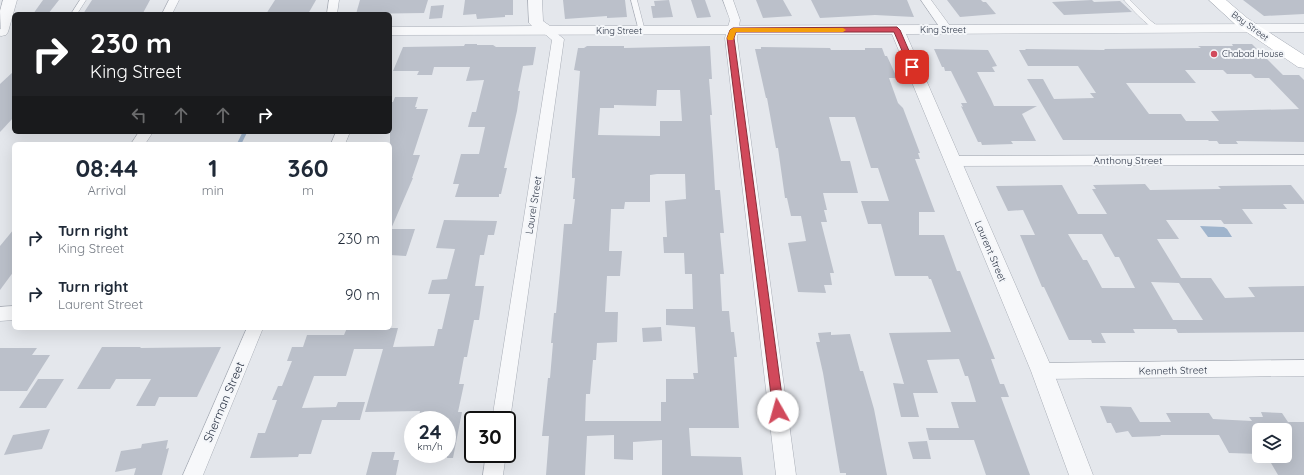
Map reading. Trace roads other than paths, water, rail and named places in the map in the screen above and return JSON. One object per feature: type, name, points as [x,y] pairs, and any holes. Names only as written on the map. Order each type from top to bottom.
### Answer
[{"type":"main road","name":"Bay Street","points":[[1217,0],[1252,29],[1304,63]]},
{"type":"street","points":[[4,32],[10,0]]},
{"type":"street","points":[[168,12],[174,0]]},
{"type":"street","points":[[332,12],[334,0]]},
{"type":"street","name":"Laurel Street","points":[[502,411],[558,39],[536,23],[535,0]]},
{"type":"street","points":[[728,0],[735,20],[731,38],[786,475]]},
{"type":"street","points":[[926,0],[947,30]]},
{"type":"street","name":"King Street","points":[[392,31],[1304,28]]},
{"type":"street","name":"Laurent Street","points":[[897,30],[1042,371],[1081,475]]},
{"type":"street","name":"Anthony Street","points":[[952,161],[1304,160]]},
{"type":"street","points":[[0,314],[12,314]]},
{"type":"street","name":"Sherman Street","points":[[193,475],[254,330]]},
{"type":"street","name":"Kenneth Street","points":[[1042,371],[1304,368]]},
{"type":"street","points":[[493,475],[495,463]]},
{"type":"lane","points":[[75,12],[83,0]]},
{"type":"lane","points":[[634,0],[642,31]]},
{"type":"lane","points":[[1127,0],[1148,22],[1158,29]]},
{"type":"water","points":[[1200,226],[1224,227],[1232,237],[1208,237]]},
{"type":"waterway","points":[[240,142],[244,134]]},
{"type":"place","name":"Chabad House","points":[[1214,54]]}]
